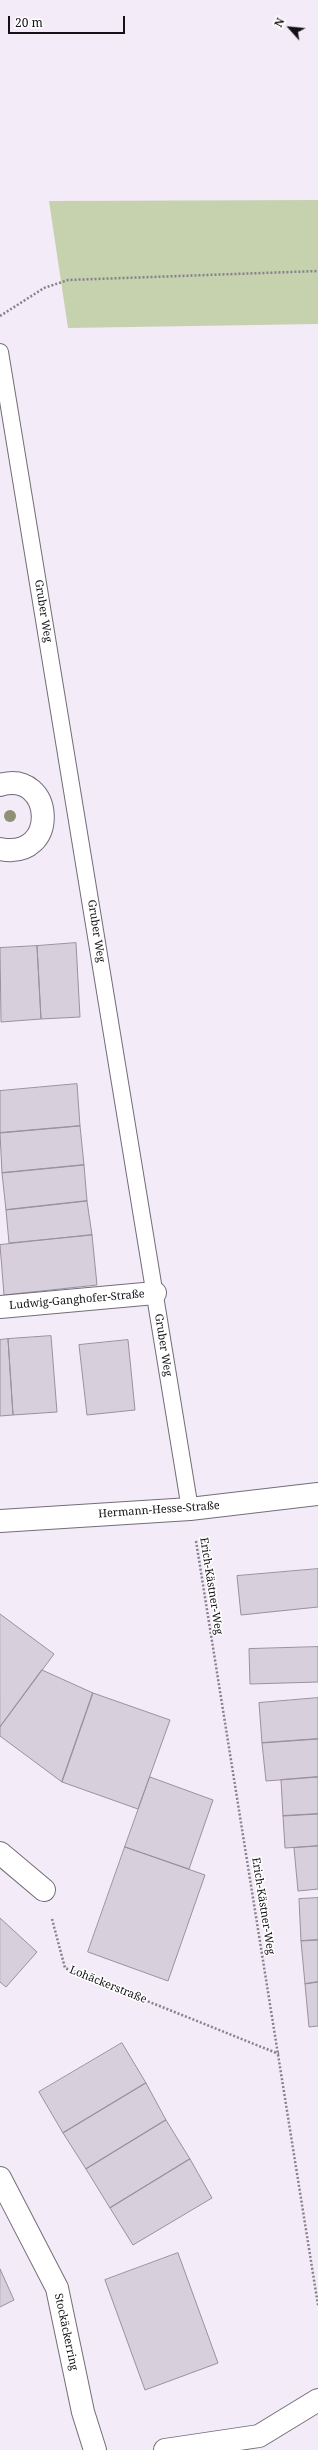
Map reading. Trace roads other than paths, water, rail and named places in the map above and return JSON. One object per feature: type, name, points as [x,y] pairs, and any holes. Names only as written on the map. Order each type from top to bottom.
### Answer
[{"type":"street","points":[[0,785],[16,783],[26,786],[41,802],[44,812],[44,824],[39,835],[31,844],[21,849],[9,851],[0,849]]},
{"type":"street","name":"Ludwig-Ganghofer-Straße","points":[[0,1307],[155,1293]]},
{"type":"street","name":"Hermann-Hesse-Straße","points":[[0,1520],[190,1509],[318,1494]]},
{"type":"street","points":[[0,1853],[44,1890]]},
{"type":"street","name":"Stockäckerring","points":[[0,2178],[57,2288],[83,2412],[95,2450]]},
{"type":"street","points":[[165,2450],[259,2436],[318,2400]]},
{"type":"lane","name":"Gruber Weg","points":[[0,352],[190,1509]]}]
